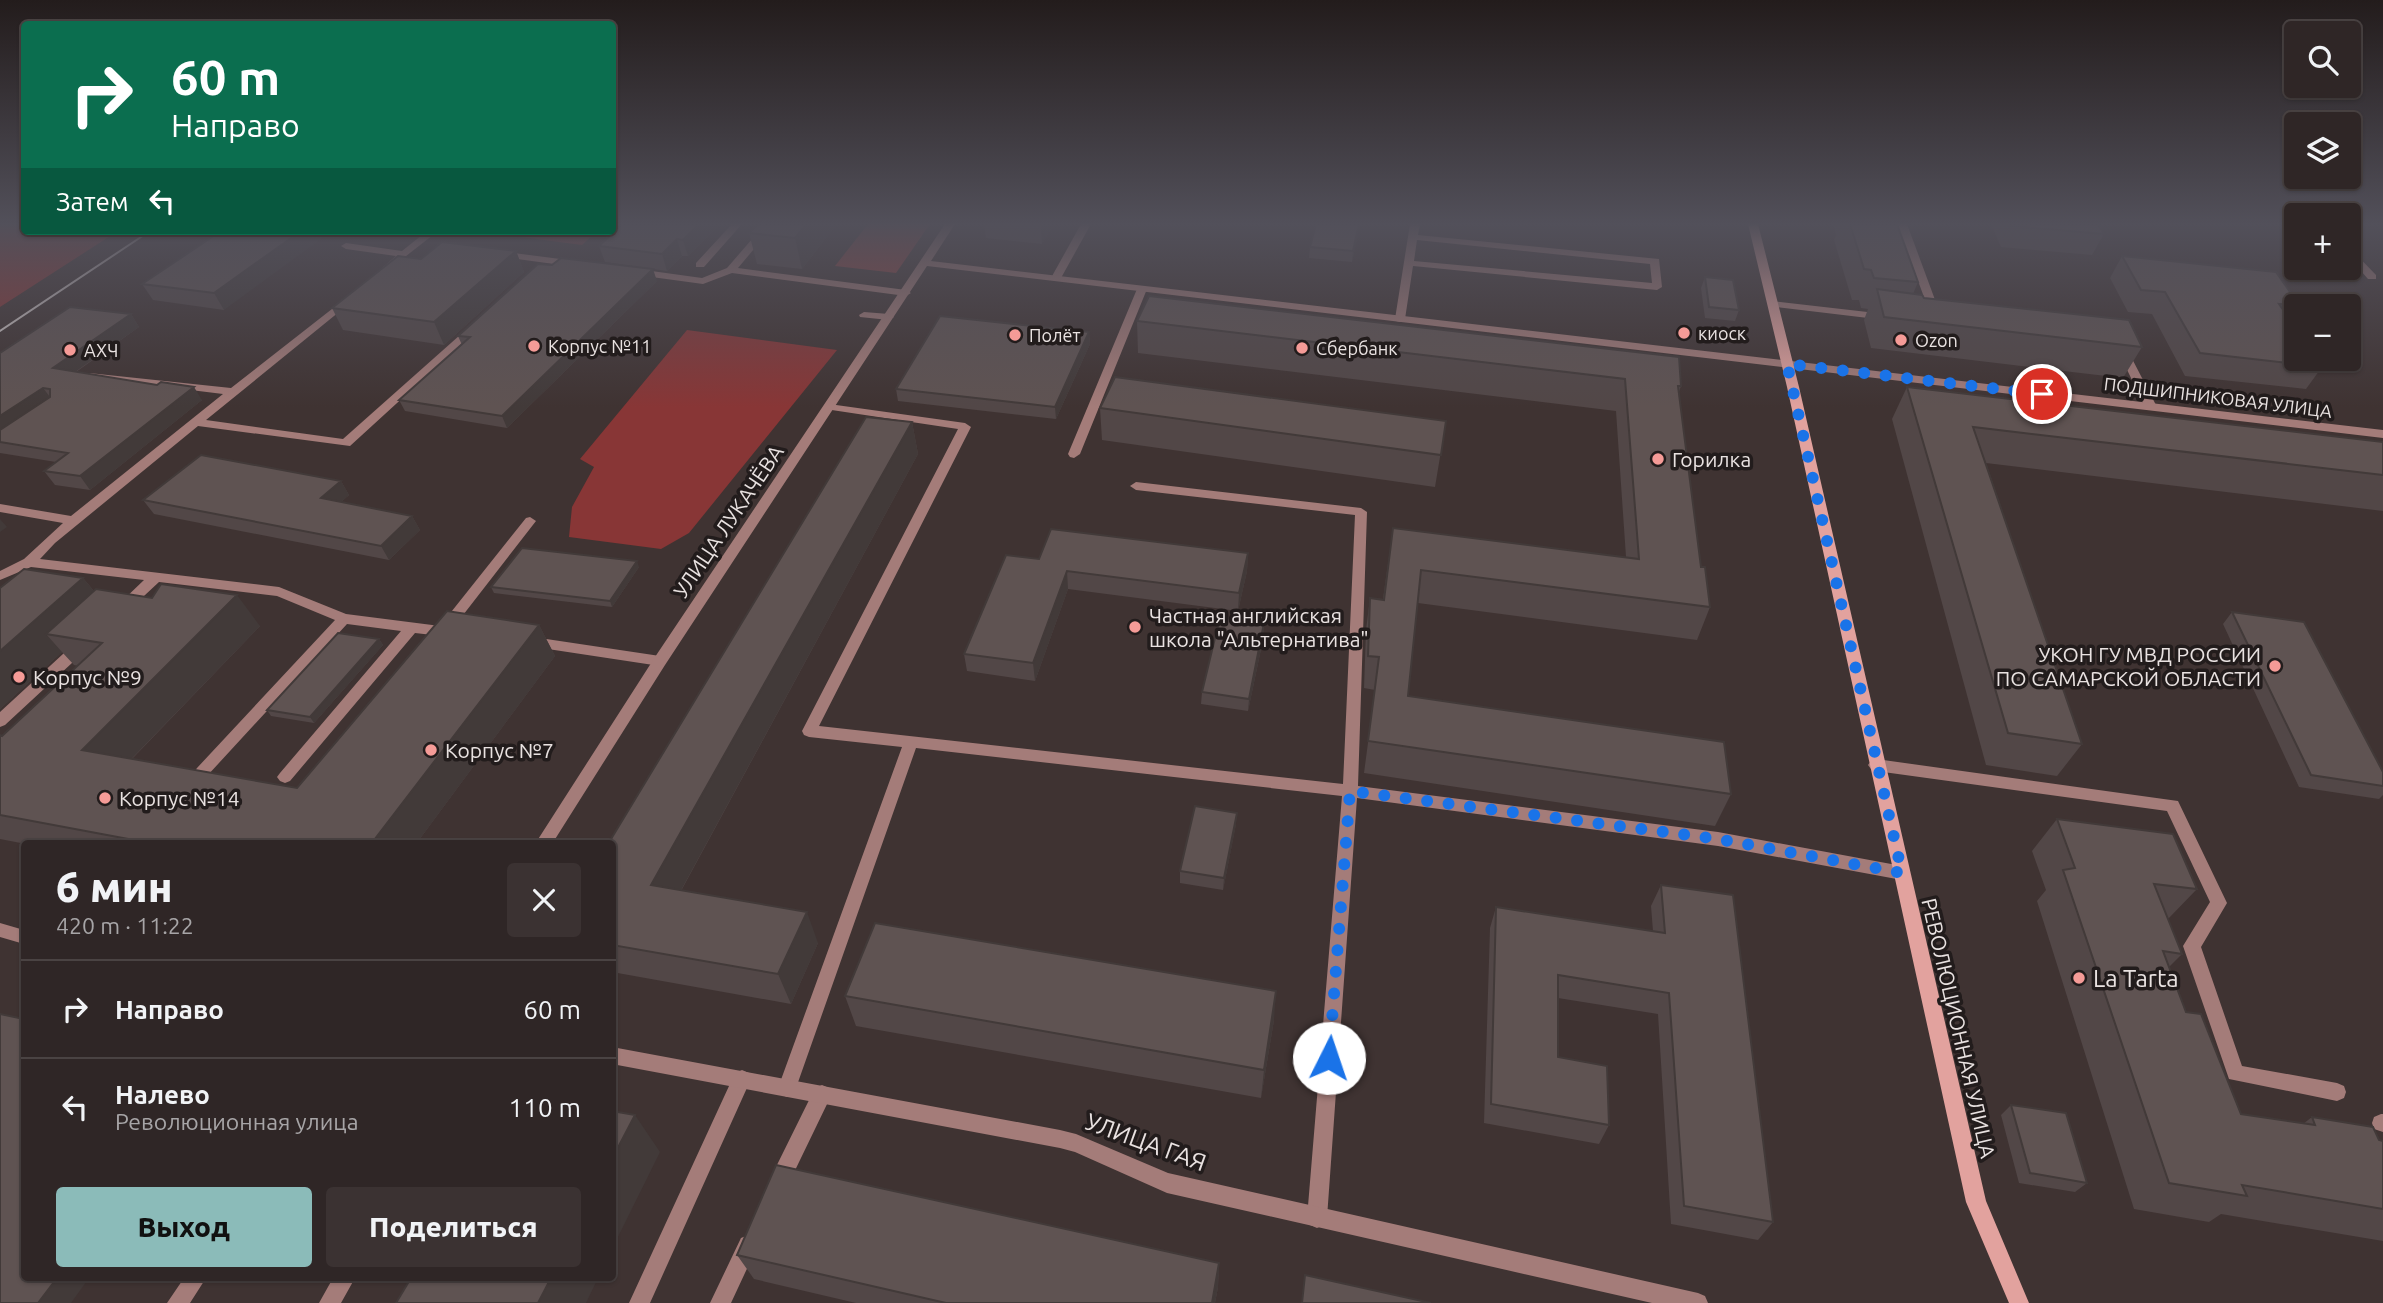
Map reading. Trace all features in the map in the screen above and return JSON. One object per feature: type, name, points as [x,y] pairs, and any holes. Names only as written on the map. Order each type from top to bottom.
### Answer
[{"type":"main road","name":"РЕВОЛЮЦИОННАЯ УЛИЦА","points":[[1768,285],[1976,1202],[2019,1303]]},
{"type":"street","points":[[0,576],[29,562],[50,540],[366,285]]},
{"type":"street","points":[[844,285],[906,293]]},
{"type":"street","name":"УЛИЦА ЛУКАЧЁВА","points":[[546,840],[660,661],[911,285]]},
{"type":"street","name":"ПОДШИПНИКОВАЯ УЛИЦА","points":[[1109,285],[2383,434]]},
{"type":"street","points":[[1400,319],[1405,285]]},
{"type":"street","points":[[1634,285],[1657,287],[1657,285]]},
{"type":"street","points":[[1925,285],[1939,323],[1926,322]]},
{"type":"street","points":[[1074,454],[1142,289]]},
{"type":"street","points":[[1772,303],[1900,319]]},
{"type":"street","points":[[864,315],[889,317]]},
{"type":"street","points":[[194,422],[346,443],[478,324]]},
{"type":"street","points":[[2106,342],[2120,344],[2151,407]]},
{"type":"street","points":[[93,375],[233,392]]},
{"type":"street","points":[[829,407],[965,427],[809,731],[1350,791],[1718,839],[1902,873]]},
{"type":"street","points":[[1136,486],[1362,512],[1350,791],[1317,1218]]},
{"type":"street","points":[[0,508],[74,521]]},
{"type":"street","points":[[443,631],[530,521]]},
{"type":"street","points":[[29,562],[279,592],[344,620],[469,634]]},
{"type":"street","points":[[38,582],[57,566]]},
{"type":"street","points":[[113,617],[154,579]]},
{"type":"street","points":[[202,772],[344,620]]},
{"type":"street","points":[[285,777],[412,627]]},
{"type":"street","points":[[0,721],[93,636]]},
{"type":"street","points":[[521,641],[660,661]]},
{"type":"street","points":[[788,1088],[911,742]]},
{"type":"street","points":[[1876,765],[2172,805],[2219,903],[2192,946],[2235,1073],[2337,1093]]},
{"type":"street","points":[[0,930],[21,936]]},
{"type":"street","name":"УЛИЦА ГАЯ","points":[[616,1056],[1060,1139],[1076,1143],[1167,1182],[1698,1303]]},
{"type":"street","points":[[639,1303],[742,1079]]},
{"type":"street","points":[[768,1205],[822,1094]]},
{"type":"street","points":[[720,1303],[756,1229]]},
{"type":"street","points":[[177,1303],[194,1281]]},
{"type":"street","points":[[329,1303],[343,1281]]},
{"type":"shaded area","points":[[0,285],[34,285],[0,307]]},
{"type":"shaded area","points":[[687,330],[837,350],[689,533],[661,549],[569,537],[572,507],[594,467],[580,459]]},
{"type":"building","points":[[148,285],[225,285],[214,293]]},
{"type":"building","points":[[361,285],[477,285],[434,322],[332,308]]},
{"type":"building","name":"Корпус №11","points":[[515,285],[637,285],[502,416],[399,400],[470,337],[458,336]]},
{"type":"building","points":[[1706,285],[1734,285],[1739,310],[1709,307]]},
{"type":"building","points":[[2138,285],[2285,285],[2292,294],[2284,294],[2284,304],[2279,304],[2284,311],[2284,363],[2200,353],[2165,292],[2141,290]]},
{"type":"building","points":[[1877,289],[1922,295],[1924,298],[2129,320],[2142,347],[1884,317]]},
{"type":"building","points":[[1149,296],[1679,357],[1681,386],[1678,386],[1701,567],[1705,567],[1710,607],[1421,570],[1408,696],[1724,742],[1731,794],[1368,741],[1379,657],[1368,656],[1370,598],[1384,600],[1393,528],[1639,559],[1625,379],[1137,321]]},
{"type":"building","points":[[70,307],[131,314],[53,368],[157,385],[161,382],[194,387],[80,476],[44,471],[68,453],[0,442],[0,430],[50,397],[50,389],[43,388],[0,416],[0,353]]},
{"type":"building","points":[[940,316],[1089,332],[1055,407],[896,389]]},
{"type":"building","points":[[1115,377],[1446,421],[1441,455],[1100,408]]},
{"type":"building","points":[[1907,387],[2383,442],[2383,475],[1973,427],[2082,744],[2008,733]]},
{"type":"building","points":[[866,417],[912,422],[651,885],[807,912],[778,974],[616,946],[616,840],[610,840]]},
{"type":"building","points":[[201,455],[341,481],[321,498],[412,516],[381,546],[143,500]]},
{"type":"building","points":[[1051,529],[1248,553],[1239,593],[1067,571],[1033,663],[964,654],[1006,555],[1039,559]]},
{"type":"building","points":[[522,548],[637,561],[610,601],[491,587]]},
{"type":"building","points":[[24,569],[83,578],[0,651],[0,588]]},
{"type":"building","points":[[161,584],[237,595],[82,750],[297,788],[447,611],[539,625],[374,840],[134,840],[0,815],[0,735],[102,643],[46,634],[96,589],[152,598]]},
{"type":"building","points":[[2232,612],[2304,622],[2383,772],[2383,786],[2311,775]]},
{"type":"building","points":[[1220,617],[1264,623],[1249,699],[1202,692]]},
{"type":"building","points":[[338,633],[379,639],[310,717],[267,710]]},
{"type":"building","points":[[1195,806],[1237,813],[1224,878],[1180,871]]},
{"type":"building","points":[[2057,819],[2173,834],[2197,889],[2154,884],[2182,954],[2163,951],[2186,1012],[2201,1014],[2241,1114],[2315,1125],[2312,1117],[2373,1127],[2379,1140],[2383,1141],[2383,1209],[2242,1185],[2247,1196],[2169,1183],[2063,870],[2075,868]]},
{"type":"building","points":[[1661,885],[1733,895],[1773,1222],[1684,1206],[1669,993],[1558,975],[1558,1057],[1607,1066],[1609,1125],[1491,1104],[1496,907],[1665,933]]},
{"type":"building","points":[[875,923],[1276,991],[1264,1070],[845,996]]},
{"type":"building","points":[[0,1014],[21,1018],[21,1281],[55,1281],[38,1303],[0,1303]]},
{"type":"building","points":[[2011,1105],[2066,1113],[2087,1183],[2030,1173]]},
{"type":"building","points":[[616,1112],[635,1115],[616,1151]]},
{"type":"building","points":[[776,1165],[1219,1263],[1212,1303],[946,1303],[737,1255]]},
{"type":"building","points":[[1305,1275],[1431,1303],[1302,1303]]},
{"type":"building","points":[[409,1281],[549,1281],[538,1303],[396,1303]]},
{"type":"tram line","points":[[0,331],[69,285]]},
{"type":"place","name":"киоск","points":[[1684,333]]},
{"type":"place","name":"Полёт","points":[[1015,335]]},
{"type":"place","name":"Ozon","points":[[1901,340]]},
{"type":"place","name":"Корпус №11","points":[[534,346]]},
{"type":"place","name":"Сбербанк","points":[[1302,348]]},
{"type":"place","name":"АХЧ","points":[[70,350]]},
{"type":"place","name":"Горилка","points":[[1658,459]]},
{"type":"place","name":"Частная английская школа \"Альтернатива\"","points":[[1135,627]]},
{"type":"place","name":"УКОН ГУ МВД РОССИИ ПО САМАРСКОЙ ОБЛАСТИ","points":[[2275,666]]},
{"type":"place","name":"Корпус №9","points":[[19,677]]},
{"type":"place","name":"Корпус №7","points":[[431,750]]},
{"type":"place","name":"Корпус №14","points":[[105,798]]},
{"type":"place","name":"La Tarta","points":[[2079,978]]},
{"type":"route","points":[[1329,1058],[1350,791],[1718,839],[1902,873],[1787,364],[2042,394]]}]
